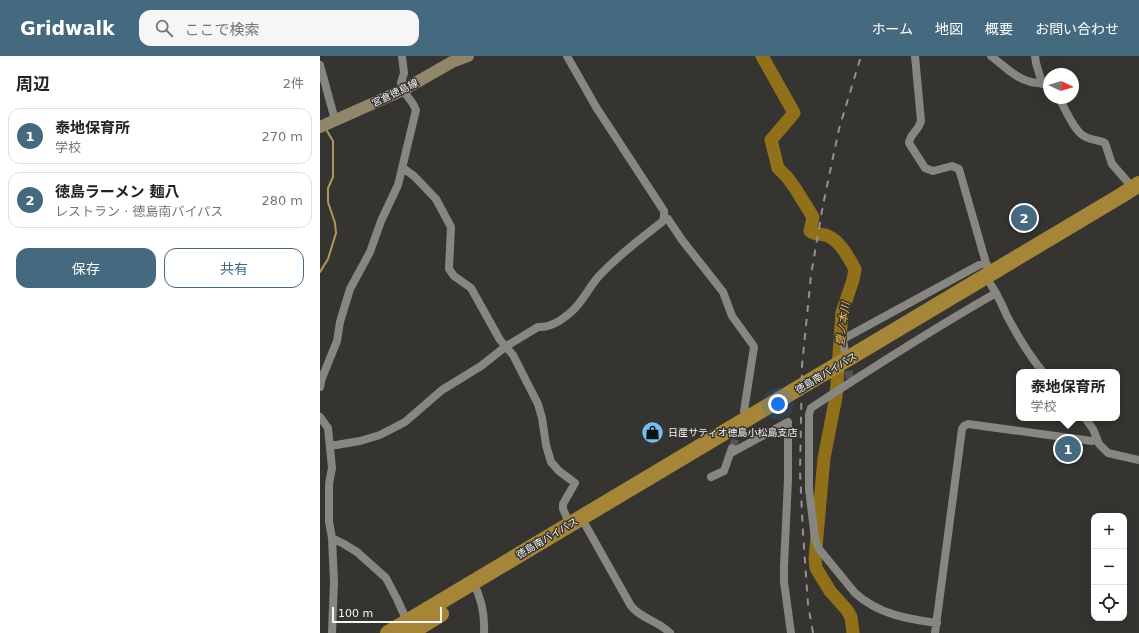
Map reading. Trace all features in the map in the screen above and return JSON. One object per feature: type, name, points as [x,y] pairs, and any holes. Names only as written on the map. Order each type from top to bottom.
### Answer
[{"type":"highway","name":"徳島南バイパス","points":[[391,632],[408,627],[817,384],[1137,190]]},
{"type":"main road","name":"宮倉徳島線","points":[[320,127],[403,90],[452,62],[468,56]]},
{"type":"street","points":[[320,388],[322,378],[337,341],[340,322],[350,289],[370,252],[381,221],[398,185],[403,168],[416,110],[403,90],[401,83],[404,73],[402,56]]},
{"type":"street","points":[[330,446],[360,441],[373,437],[405,422],[442,390],[480,366],[505,347],[538,327],[544,328],[571,312],[600,275],[626,250],[662,222],[664,218],[664,211],[596,107],[567,56]]},
{"type":"street","points":[[915,56],[921,121],[919,128],[909,138],[909,144],[926,168],[933,171],[952,166],[959,169],[991,278],[1007,316],[1034,361],[1041,369]]},
{"type":"street","points":[[991,56],[1013,74],[1028,82],[1043,85]]},
{"type":"street","points":[[1035,56],[1043,79]]},
{"type":"street","points":[[320,65],[335,120]]},
{"type":"street","points":[[1062,104],[1078,132],[1084,136],[1106,143],[1112,164],[1137,190]]},
{"type":"street","points":[[403,168],[414,176],[436,200],[451,227],[449,269],[454,276],[470,288],[505,347],[513,355],[538,404],[542,418],[546,446],[551,462],[559,471],[575,483],[563,504],[563,509],[578,525],[635,612],[662,626],[670,633]]},
{"type":"street","points":[[664,218],[668,219],[682,240],[716,283],[722,292],[732,316],[754,344],[744,411]]},
{"type":"street","points":[[845,352],[843,340],[845,338],[979,265],[991,278]]},
{"type":"street","points":[[936,623],[897,616],[884,612],[861,598],[855,594],[819,548],[815,540],[809,489],[809,414],[811,408],[850,381],[955,316],[991,278]]},
{"type":"street","points":[[320,417],[328,428],[332,468],[329,484],[329,522],[332,538],[334,582],[332,633]]},
{"type":"street","points":[[1087,421],[1093,429],[1102,448],[1108,453],[1139,460]]},
{"type":"street","points":[[715,476],[724,471],[732,450],[788,422],[788,479],[784,582],[791,633]]},
{"type":"street","points":[[935,633],[964,426],[968,424],[1092,441],[1097,439]]},
{"type":"street","points":[[332,538],[357,552],[386,578],[397,599],[408,627]]},
{"type":"street","points":[[475,587],[482,604],[485,620],[484,633]]},
{"type":"waterway","name":"豊ノ本川","points":[[762,56],[794,113],[771,140],[778,168],[795,188],[813,217],[810,231],[832,238],[844,250],[855,269],[853,280],[842,312],[836,397],[824,458],[815,558],[816,568],[830,591],[847,610],[851,617],[853,633]]},
{"type":"waterway","points":[[320,272],[328,259],[336,233],[335,223],[328,202],[328,188],[333,177],[333,141],[327,131]]},
{"type":"tunnel","points":[[846,359],[850,379]]},
{"type":"tunnel","points":[[733,447],[740,425]]},
{"type":"railway","points":[[813,633],[808,604],[800,472],[802,366],[811,275],[823,205],[839,129],[861,56]]},
{"type":"place","name":"徳島ラーメン 麺八","points":[[1024,218]]},
{"type":"place","name":"日産サティオ徳島小松島支店","points":[[653,432]]},
{"type":"place","name":"泰地保育所","points":[[1068,449]]}]
